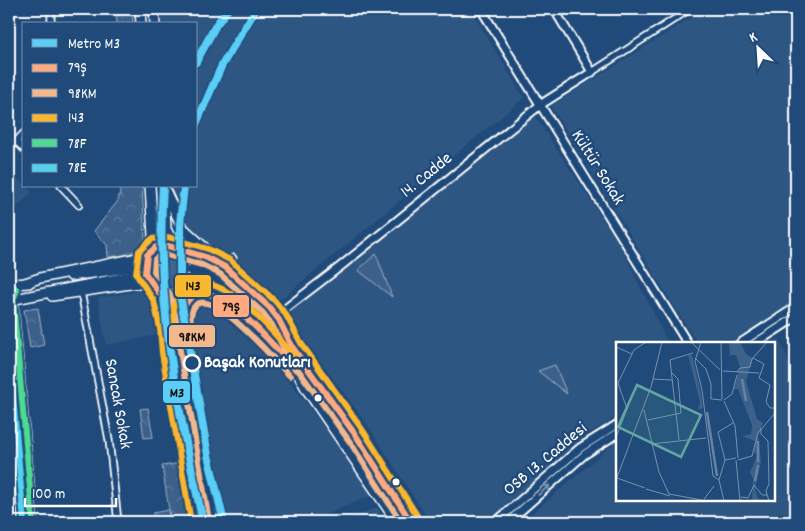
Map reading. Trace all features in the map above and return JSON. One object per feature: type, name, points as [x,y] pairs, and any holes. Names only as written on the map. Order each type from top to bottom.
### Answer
[{"type":"main road","points":[[140,9],[141,22]]},
{"type":"main road","points":[[154,9],[155,22]]},
{"type":"main road","points":[[150,188],[153,231],[144,269],[150,284],[162,297],[169,328],[171,352],[200,522]]},
{"type":"main road","points":[[164,188],[166,229],[184,264],[177,293],[180,321],[213,522]]},
{"type":"main road","points":[[165,188],[182,227],[273,312],[280,320],[293,348]]},
{"type":"main road","points":[[25,283],[40,278],[147,255],[151,250],[162,246],[206,257],[225,267]]},
{"type":"main road","points":[[397,522],[307,390],[293,365],[260,322],[224,287],[191,266],[219,273],[269,318],[357,437],[411,522]]},
{"type":"main road","points":[[11,283],[136,271],[12,300]]},
{"type":"main road","points":[[11,283],[17,290],[12,300],[33,522]]},
{"type":"main road","points":[[34,294],[56,296],[130,284],[150,284]]},
{"type":"main road","points":[[180,321],[186,300],[192,295],[204,291],[216,295],[247,320],[293,365]]},
{"type":"main road","points":[[9,363],[13,444],[23,522]]},
{"type":"street","points":[[51,9],[51,22]]},
{"type":"street","name":"Kültür Sokak","points":[[481,9],[687,342]]},
{"type":"street","points":[[554,9],[592,72],[690,9]]},
{"type":"street","name":"14. Cadde","points":[[285,309],[540,105],[592,72]]},
{"type":"street","points":[[9,149],[22,135]]},
{"type":"street","points":[[16,141],[22,147]]},
{"type":"street","points":[[62,188],[79,205]]},
{"type":"street","points":[[225,267],[233,258]]},
{"type":"street","name":"Sancak Sokak","points":[[81,292],[110,440],[118,522]]},
{"type":"street","points":[[742,342],[796,308]]},
{"type":"street","points":[[273,312],[285,309]]},
{"type":"street","points":[[280,320],[285,309]]},
{"type":"street","points":[[757,342],[796,317]]},
{"type":"street","name":"OSB 13. Caddesi","points":[[496,522],[580,448],[616,425]]},
{"type":"street","points":[[602,434],[608,440]]},
{"type":"street","name":"OSB 13. Caddesi","points":[[508,522],[585,454],[616,434]]},
{"type":"street","points":[[593,439],[599,445]]},
{"type":"shaded area","points":[[161,9],[470,9],[524,98],[275,304],[183,225],[175,208],[170,188],[198,188],[198,22],[162,22]]},
{"type":"shaded area","points":[[705,9],[796,9],[796,302],[732,342],[696,342],[551,106]]},
{"type":"shaded area","points":[[532,112],[619,243],[668,342],[616,342],[616,417],[584,436],[489,522],[430,522],[369,427],[289,319],[292,308]]},
{"type":"shaded area","points":[[9,171],[22,183],[22,188],[28,188],[32,192],[11,213],[9,211]]},
{"type":"shaded area","points":[[139,291],[155,296],[162,334],[106,345],[98,298]]},
{"type":"shaded area","points":[[206,301],[213,302],[226,312],[249,333],[279,367],[374,494],[309,522],[219,522],[196,405],[187,318],[195,304]]},
{"type":"shaded area","points":[[779,338],[796,380],[796,522],[522,522],[616,442],[616,501],[775,501],[775,342],[773,342]]},
{"type":"shaded area","points":[[377,507],[386,522],[343,522]]},
{"type":"green space","points":[[116,9],[132,9],[133,22],[117,22]]},
{"type":"green space","points":[[121,188],[142,188],[145,239],[139,248],[130,253],[108,257],[107,245],[94,231],[118,201]]},
{"type":"green space","points":[[162,251],[169,253],[175,261],[176,273],[172,291],[164,291],[148,267],[150,258]]},
{"type":"green space","points":[[376,254],[392,297],[358,270]]},
{"type":"green space","points":[[38,308],[44,345],[30,348],[24,310]]},
{"type":"green space","points":[[555,365],[567,394],[538,371]]},
{"type":"green space","points":[[148,408],[153,437],[144,438],[140,409]]},
{"type":"green space","points":[[181,463],[193,522],[171,522],[162,466]]},
{"type":"green space","points":[[168,510],[170,522],[154,522],[153,513]]},
{"type":"tunnel","points":[[139,266],[173,261],[188,262]]},
{"type":"tunnel","points":[[140,275],[174,269],[188,270]]},
{"type":"metro line","name":"M3","points":[[198,58],[216,25],[228,9]]},
{"type":"metro line","name":"M3","points":[[198,119],[222,65],[256,9]]},
{"type":"metro line","name":"M3","points":[[163,188],[162,272],[171,356],[177,397],[203,522]]},
{"type":"metro line","name":"M3","points":[[184,188],[180,224],[180,294],[208,455],[224,522]]},
{"type":"transit line","name":"143","points":[[191,522],[154,301],[136,274],[139,251],[152,239],[168,237],[208,249],[230,260],[275,301],[286,315],[301,343],[364,432],[418,517]]},
{"type":"transit line","name":"79Ş","points":[[200,522],[171,352],[169,328],[162,297],[145,273],[147,255],[156,247],[168,246],[205,257],[225,267],[269,307],[279,320],[293,348],[357,437],[411,522]]},
{"type":"transit line","name":"98KM","points":[[209,521],[180,351],[178,326],[170,294],[154,271],[155,259],[160,255],[167,255],[202,265],[220,274],[263,313],[272,325],[286,353],[350,442],[401,522]]},
{"type":"transit line","name":"78F","points":[[9,282],[17,290],[13,300],[33,522]]},
{"type":"transit line","name":"143","points":[[174,343],[174,307],[181,295],[195,284],[213,285],[227,291],[241,301],[269,327],[302,364]]},
{"type":"transit line","name":"79Ş","points":[[183,342],[182,317],[185,305],[193,296],[204,293],[218,297],[232,306],[262,333],[296,370]]},
{"type":"transit line","name":"98KM","points":[[192,341],[191,314],[199,303],[212,305],[228,315],[247,331],[290,376]]},
{"type":"transit line","name":"78E","points":[[9,350],[24,522]]},
{"type":"place","name":"Başak Konutları","points":[[192,363]]}]
